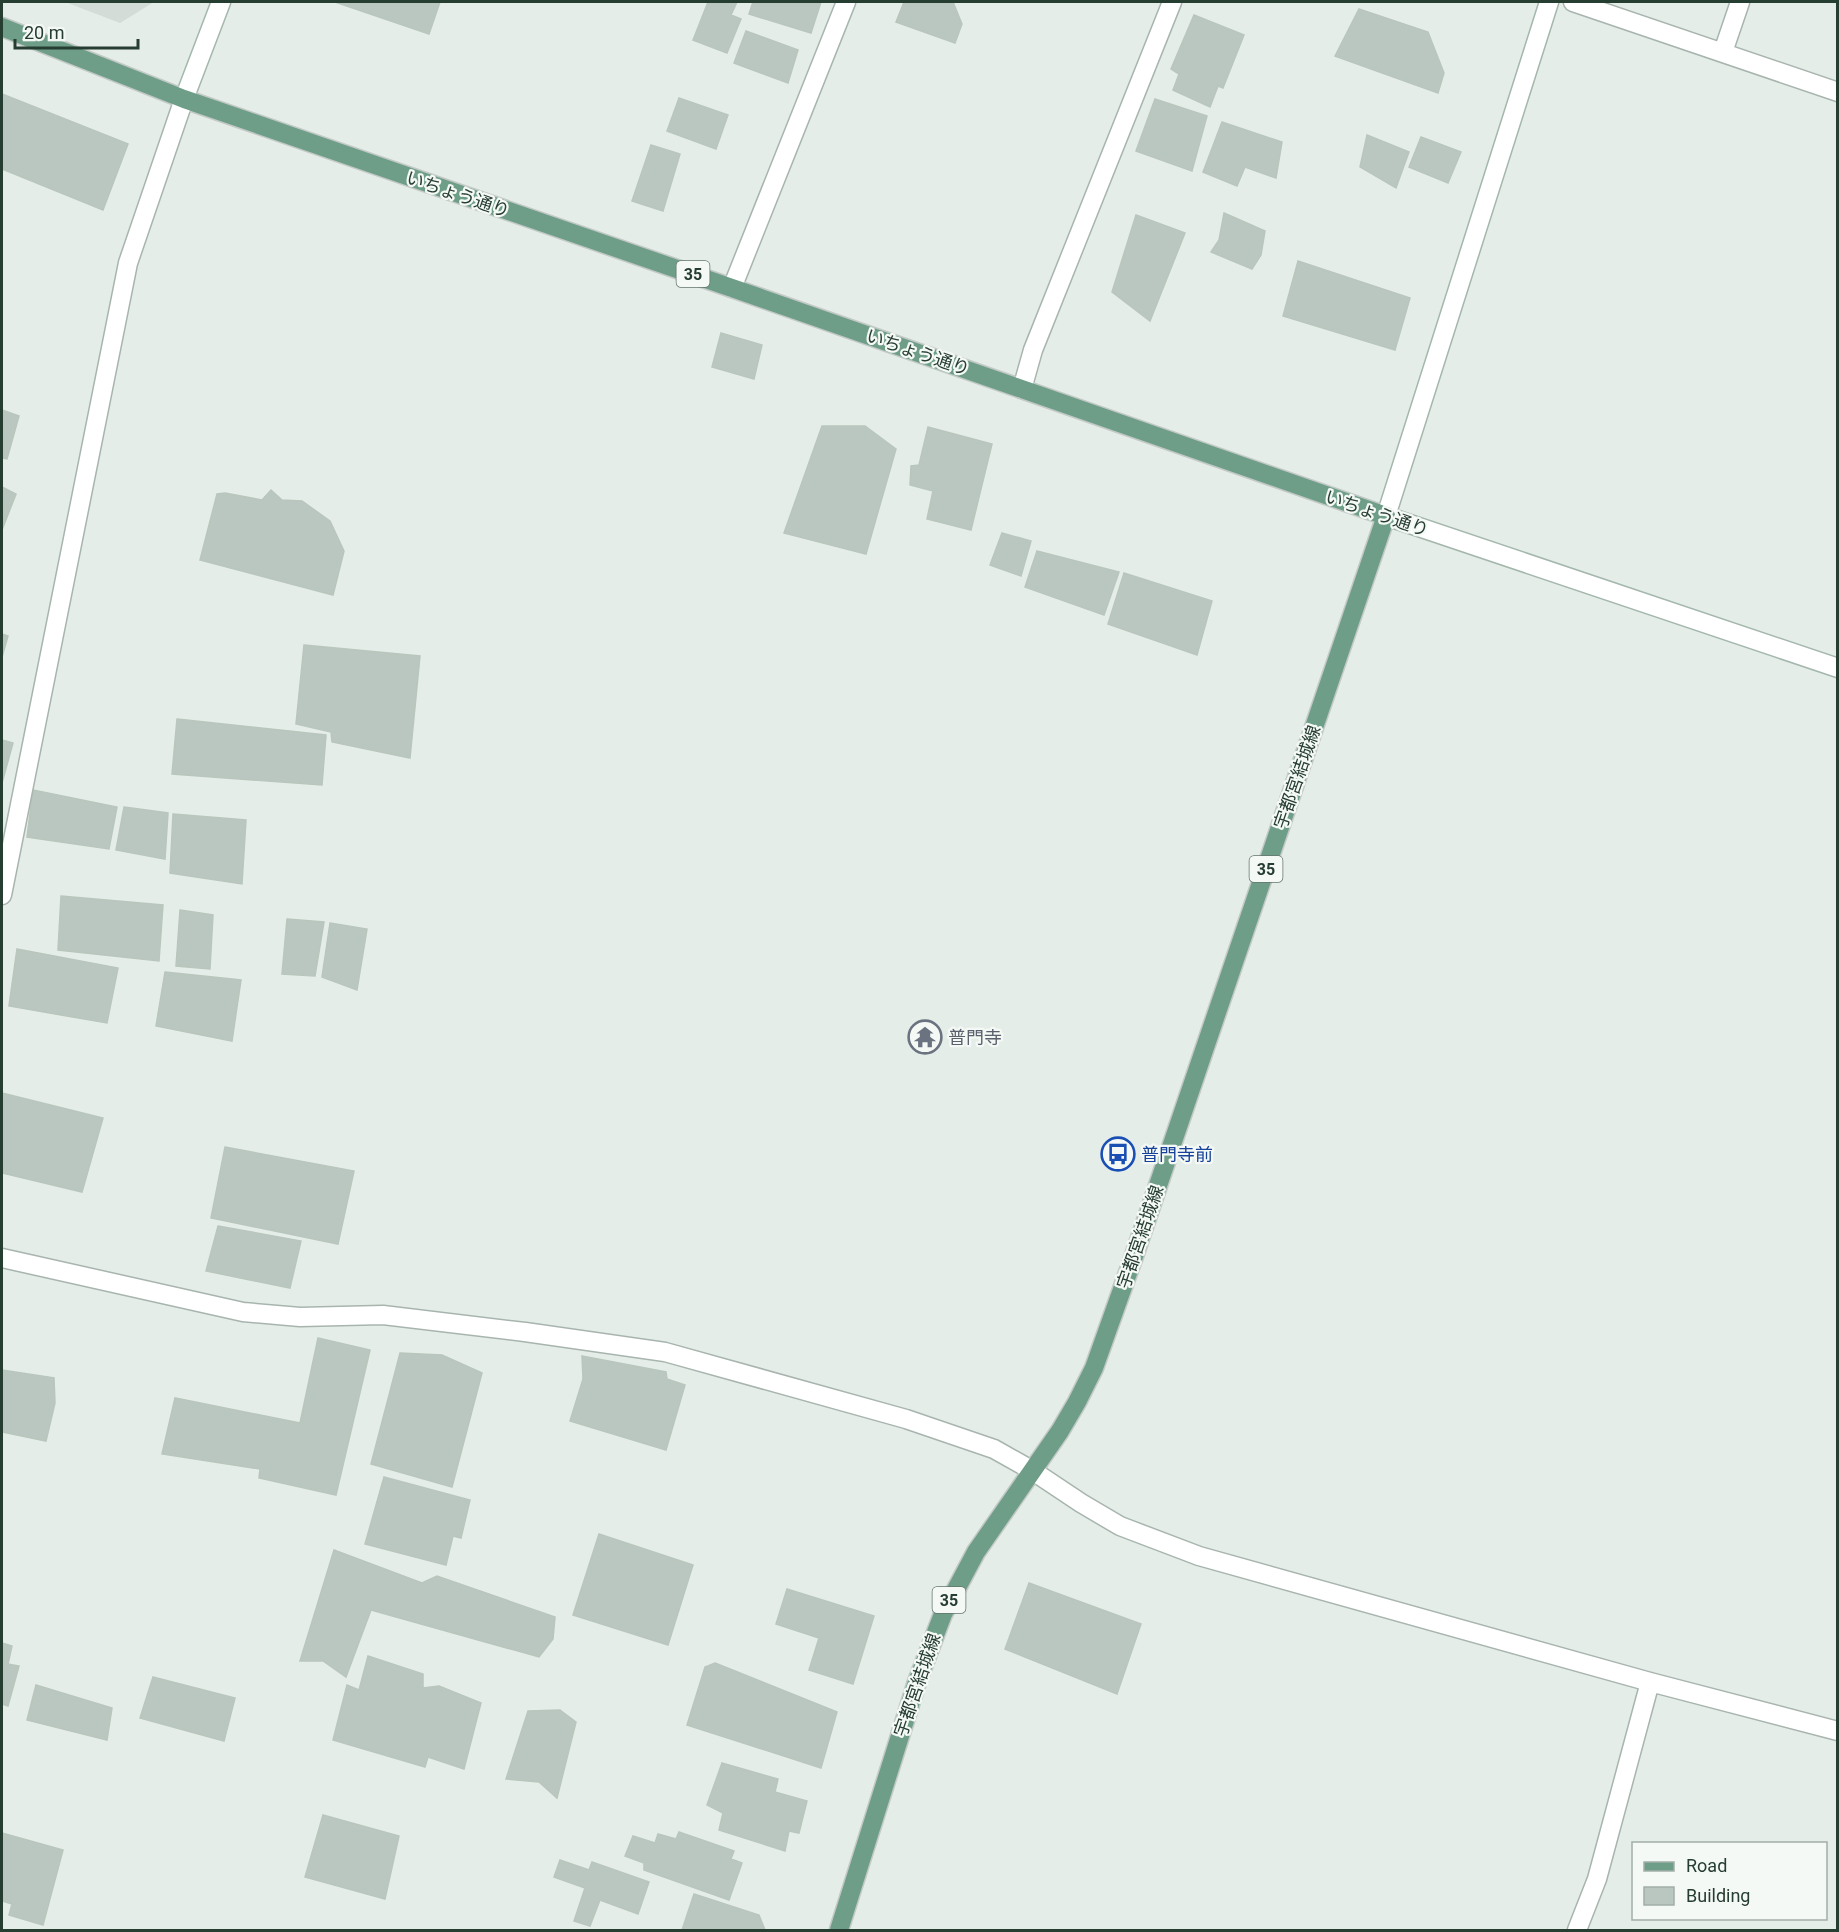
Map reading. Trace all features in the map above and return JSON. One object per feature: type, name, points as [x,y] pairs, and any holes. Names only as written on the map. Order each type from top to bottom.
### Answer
[{"type":"main road","name":"いちょう通り","points":[[2,27],[184,99],[1386,516]]},
{"type":"main road","name":"宇都宮結城線","points":[[839,1930],[917,1682],[943,1614],[976,1552],[1071,1412],[1094,1368],[1386,516]]},
{"type":"street","points":[[2,895],[128,263],[184,99],[221,2]]},
{"type":"street","points":[[732,288],[846,2]]},
{"type":"street","points":[[1022,388],[1033,350],[1173,2]]},
{"type":"street","points":[[1386,516],[1549,2]]},
{"type":"street","points":[[1573,2],[1838,92]]},
{"type":"street","points":[[1723,52],[1740,2]]},
{"type":"street","name":"いちょう通り","points":[[1386,516],[1838,668]]},
{"type":"street","points":[[2,1258],[243,1312],[300,1317],[383,1315],[665,1352],[906,1419],[994,1449],[1120,1526],[1199,1556],[1650,1683],[1838,1731]]},
{"type":"street","points":[[1577,1930],[1597,1879],[1650,1683]]},
{"type":"shaded area","points":[[65,2],[154,2],[120,23]]},
{"type":"building","points":[[335,2],[440,2],[429,34]]},
{"type":"building","points":[[708,2],[737,2],[731,15],[741,19],[727,53],[693,40]]},
{"type":"building","points":[[753,2],[821,2],[811,33],[749,14]]},
{"type":"building","points":[[904,2],[953,2],[962,24],[955,43],[896,22]]},
{"type":"building","points":[[1359,9],[1428,32],[1444,73],[1438,93],[1335,56]]},
{"type":"building","points":[[1194,15],[1244,35],[1223,88],[1218,86],[1210,107],[1173,90],[1179,74],[1171,69]]},
{"type":"building","points":[[746,31],[798,50],[788,83],[734,63]]},
{"type":"building","points":[[2,94],[128,144],[103,210],[2,169]]},
{"type":"building","points":[[679,98],[728,115],[716,149],[667,131]]},
{"type":"building","points":[[1155,99],[1207,116],[1192,171],[1136,151]]},
{"type":"building","points":[[1222,122],[1282,142],[1276,178],[1245,167],[1237,186],[1203,172]]},
{"type":"building","points":[[1367,135],[1409,152],[1396,188],[1360,167]]},
{"type":"building","points":[[1421,137],[1461,152],[1448,183],[1409,167]]},
{"type":"building","points":[[651,145],[680,154],[663,211],[632,201]]},
{"type":"building","points":[[1224,213],[1265,231],[1261,255],[1252,269],[1211,252],[1219,240]]},
{"type":"building","points":[[1136,215],[1185,233],[1150,321],[1112,292]]},
{"type":"building","points":[[1298,261],[1410,298],[1395,350],[1283,316]]},
{"type":"building","points":[[721,333],[762,345],[754,379],[712,367]]},
{"type":"building","points":[[2,410],[19,416],[7,459],[2,458]]},
{"type":"building","points":[[822,426],[865,426],[896,449],[866,554],[784,533]]},
{"type":"building","points":[[928,427],[992,444],[971,530],[927,519],[933,491],[910,485],[911,466],[919,465]]},
{"type":"building","points":[[2,487],[16,494],[2,530]]},
{"type":"building","points":[[271,490],[282,500],[302,501],[330,521],[344,551],[333,595],[200,560],[217,494],[225,493],[262,500]]},
{"type":"building","points":[[1002,533],[1031,541],[1021,576],[990,565]]},
{"type":"building","points":[[1037,551],[1119,572],[1104,615],[1025,587]]},
{"type":"building","points":[[1124,573],[1212,601],[1197,655],[1108,624]]},
{"type":"building","points":[[2,634],[8,636],[2,657]]},
{"type":"building","points":[[304,645],[420,656],[410,758],[332,742],[331,732],[296,724]]},
{"type":"building","points":[[177,719],[326,735],[322,785],[172,774]]},
{"type":"building","points":[[2,740],[13,743],[2,783]]},
{"type":"building","points":[[33,790],[117,807],[109,849],[27,837]]},
{"type":"building","points":[[124,807],[168,813],[165,859],[116,850]]},
{"type":"building","points":[[173,814],[246,820],[242,884],[170,873]]},
{"type":"building","points":[[61,896],[163,905],[159,961],[58,950]]},
{"type":"building","points":[[180,910],[213,915],[210,969],[176,966]]},
{"type":"building","points":[[287,919],[324,922],[315,976],[282,974]]},
{"type":"building","points":[[330,923],[367,929],[357,990],[322,977]]},
{"type":"building","points":[[17,949],[118,968],[107,1023],[9,1006]]},
{"type":"building","points":[[165,972],[241,980],[232,1041],[156,1026]]},
{"type":"building","points":[[2,1093],[103,1118],[82,1192],[2,1173]]},
{"type":"building","points":[[225,1147],[354,1171],[338,1244],[211,1218]]},
{"type":"building","points":[[218,1226],[301,1241],[290,1288],[206,1271]]},
{"type":"building","points":[[318,1338],[370,1350],[336,1495],[259,1478],[260,1469],[162,1454],[175,1398],[300,1423]]},
{"type":"building","points":[[400,1353],[442,1355],[482,1373],[452,1487],[371,1464]]},
{"type":"building","points":[[582,1356],[666,1372],[667,1379],[685,1385],[666,1450],[570,1421],[583,1379]]},
{"type":"building","points":[[2,1370],[54,1378],[55,1403],[46,1441],[2,1432]]},
{"type":"building","points":[[384,1477],[470,1500],[461,1538],[453,1536],[446,1565],[365,1544]]},
{"type":"building","points":[[599,1534],[693,1565],[668,1645],[573,1615]]},
{"type":"building","points":[[334,1550],[422,1583],[437,1576],[555,1617],[553,1639],[539,1657],[371,1610],[346,1677],[323,1661],[300,1661]]},
{"type":"building","points":[[1029,1583],[1141,1624],[1117,1694],[1005,1649]]},
{"type":"building","points":[[787,1589],[874,1616],[853,1684],[809,1670],[819,1638],[776,1624]]},
{"type":"building","points":[[2,1643],[12,1646],[8,1664],[19,1666],[8,1706],[2,1704]]},
{"type":"building","points":[[368,1656],[423,1674],[423,1688],[439,1686],[481,1703],[464,1769],[428,1757],[425,1767],[333,1740],[347,1685],[359,1690]]},
{"type":"building","points":[[715,1663],[837,1712],[821,1768],[687,1725],[705,1667]]},
{"type":"building","points":[[153,1677],[235,1698],[224,1741],[140,1718]]},
{"type":"building","points":[[36,1685],[112,1708],[107,1740],[27,1720]]},
{"type":"building","points":[[560,1710],[576,1722],[557,1798],[539,1782],[506,1779],[528,1711]]},
{"type":"building","points":[[722,1763],[778,1779],[775,1792],[807,1801],[799,1833],[789,1831],[785,1851],[719,1830],[723,1813],[707,1805]]},
{"type":"building","points":[[323,1815],[399,1836],[385,1899],[305,1877]]},
{"type":"building","points":[[679,1832],[734,1851],[731,1859],[742,1863],[729,1900],[644,1870],[644,1863],[625,1856],[633,1836],[655,1843],[658,1834],[676,1839]]},
{"type":"building","points":[[2,1833],[63,1850],[43,1925],[9,1915],[12,1904],[2,1901]]},
{"type":"building","points":[[560,1860],[589,1870],[592,1862],[649,1882],[638,1914],[600,1900],[590,1926],[574,1921],[585,1888],[554,1877]]},
{"type":"building","points":[[694,1894],[759,1915],[765,1930],[682,1930]]},
{"type":"place","name":"普門寺","points":[[925,1037]]},
{"type":"place","name":"普門寺前","points":[[1118,1154]]}]
